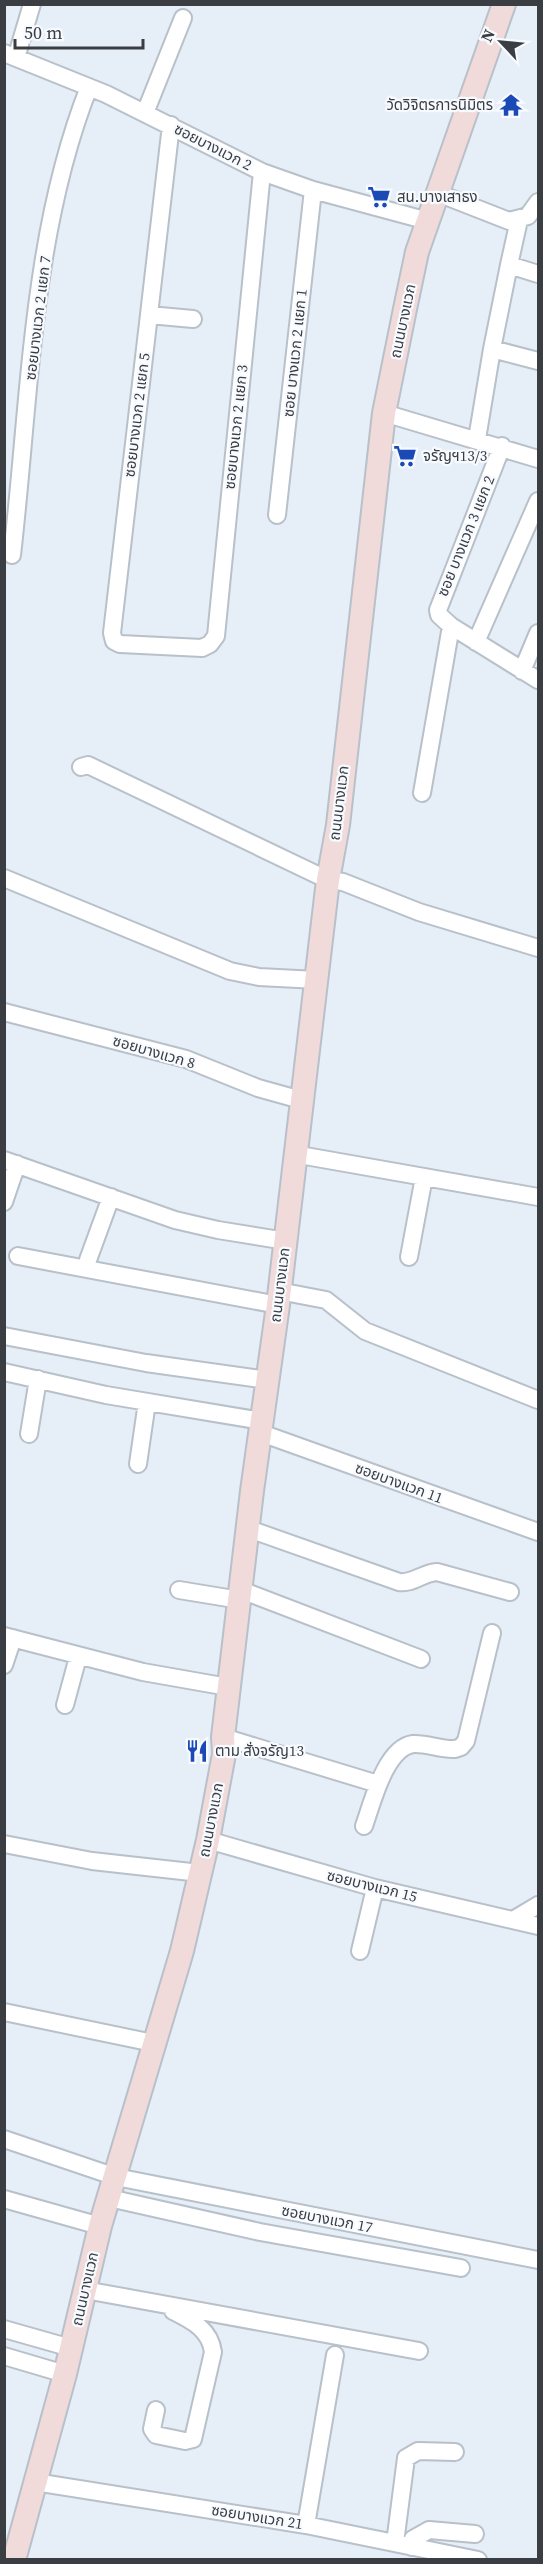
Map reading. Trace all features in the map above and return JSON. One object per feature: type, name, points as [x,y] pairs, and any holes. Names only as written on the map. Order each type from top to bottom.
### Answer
[{"type":"main road","name":"ถนนบางแวก","points":[[14,2559],[65,2374],[100,2226],[182,1951],[208,1840],[224,1754],[223,1737],[228,1687],[279,1298],[294,1154],[328,880],[338,825],[384,412],[417,252],[440,194],[504,4]]},
{"type":"street","points":[[10,56],[32,4]]},
{"type":"street","points":[[145,113],[183,18]]},
{"type":"street","name":"ซอยบางแวก 2","points":[[10,56],[145,113],[262,172],[313,190],[428,221]]},
{"type":"street","name":"ซอยบางแวก 2 แยก 7","points":[[12,555],[41,279],[74,123],[88,87]]},
{"type":"street","name":"ซอยบางแวก 2 แยก 5","points":[[171,125],[112,633],[114,641],[120,644],[176,647]]},
{"type":"street","name":"ซอยบางแวก 2 แยก 3","points":[[176,647],[202,648],[210,644],[216,636],[262,172]]},
{"type":"street","name":"ซอย บางแวก 2 แยก 1","points":[[277,515],[313,190]]},
{"type":"street","points":[[440,194],[509,221],[528,216],[538,202]]},
{"type":"street","points":[[477,439],[492,349],[519,220]]},
{"type":"street","points":[[509,265],[538,274]]},
{"type":"street","points":[[149,315],[193,319]]},
{"type":"street","points":[[492,349],[538,361]]},
{"type":"street","points":[[384,412],[502,446],[538,459]]},
{"type":"street","name":"ซอย บางแวก 3 แยก 2","points":[[451,626],[439,615],[439,603],[502,446]]},
{"type":"street","points":[[476,642],[538,501]]},
{"type":"street","points":[[422,793],[451,626],[538,680]]},
{"type":"street","points":[[522,671],[538,633]]},
{"type":"street","points":[[81,766],[88,765],[328,880],[343,882],[419,912],[538,948]]},
{"type":"street","points":[[4,878],[230,970],[260,977],[317,980]]},
{"type":"street","name":"ซอยบางแวก 8","points":[[4,1012],[175,1056],[258,1088],[301,1100]]},
{"type":"street","points":[[294,1154],[538,1197]]},
{"type":"street","points":[[4,1202],[11,1162],[186,1222],[285,1240]]},
{"type":"street","points":[[409,1257],[424,1177]]},
{"type":"street","points":[[88,1260],[111,1197]]},
{"type":"street","points":[[18,1256],[279,1298],[326,1300],[365,1330],[538,1400]]},
{"type":"street","points":[[4,1336],[146,1363],[268,1380]]},
{"type":"street","name":"ซอยบางแวก 11","points":[[4,1372],[262,1427],[538,1532]]},
{"type":"street","points":[[29,1434],[38,1379]]},
{"type":"street","points":[[138,1464],[147,1402]]},
{"type":"street","points":[[249,1529],[399,1582],[408,1583],[427,1573],[437,1572],[510,1592]]},
{"type":"street","points":[[179,1590],[240,1595],[421,1659]]},
{"type":"street","points":[[364,1826],[378,1784],[401,1749],[413,1744],[447,1750],[461,1747],[466,1742],[492,1634]]},
{"type":"street","points":[[4,1665],[9,1637],[78,1657],[143,1672],[228,1687]]},
{"type":"street","points":[[65,1705],[78,1657]]},
{"type":"street","points":[[223,1737],[378,1784]]},
{"type":"street","name":"ซอยบางแวก 15","points":[[208,1840],[375,1888],[538,1926]]},
{"type":"street","points":[[4,1844],[92,1861],[200,1873]]},
{"type":"street","points":[[360,1951],[375,1888]]},
{"type":"street","points":[[513,1920],[538,1905]]},
{"type":"street","points":[[4,2012],[153,2043]]},
{"type":"street","name":"ซอยบางแวก 17","points":[[4,2139],[116,2177],[538,2260]]},
{"type":"street","points":[[109,2198],[260,2232],[461,2268]]},
{"type":"street","points":[[4,2199],[100,2226]]},
{"type":"street","points":[[85,2290],[419,2352]]},
{"type":"street","points":[[156,2410],[152,2429],[156,2435],[185,2441],[193,2439],[213,2352],[212,2342],[203,2329],[162,2306]]},
{"type":"street","points":[[4,2329],[71,2348]]},
{"type":"street","points":[[306,2525],[335,2355]]},
{"type":"street","points":[[4,2356],[65,2374]]},
{"type":"street","points":[[395,2543],[406,2458],[418,2451],[455,2452]]},
{"type":"street","name":"ซอยบางแวก 21","points":[[35,2482],[306,2525],[395,2543],[451,2558],[478,2559]]},
{"type":"street","points":[[412,2547],[413,2539],[429,2530],[475,2534]]},
{"type":"place","name":"วัดวิจิตรการนิมิตร","points":[[511,105]]},
{"type":"place","name":"สน.บางเสาธง","points":[[379,197]]},
{"type":"place","name":"จรัญฯ13/3","points":[[405,456]]},
{"type":"place","name":"ตาม สั่งจรัญ13","points":[[197,1751]]}]
